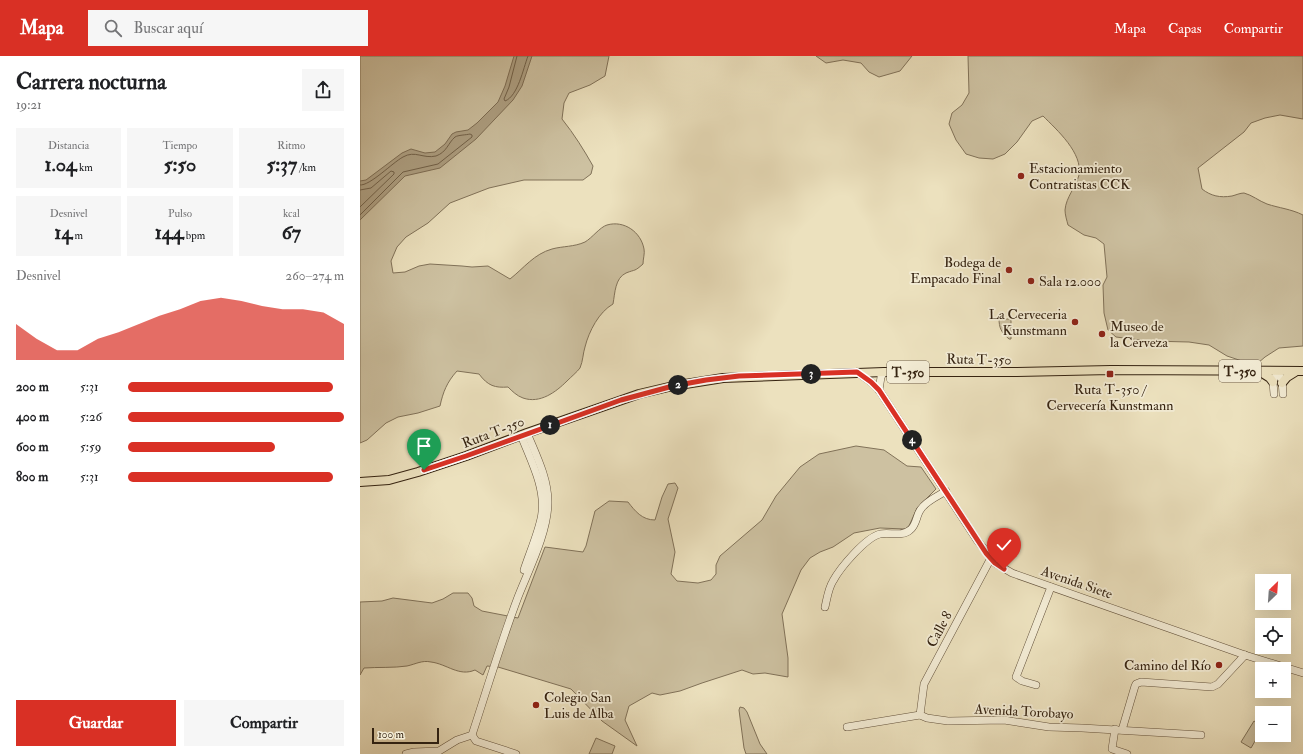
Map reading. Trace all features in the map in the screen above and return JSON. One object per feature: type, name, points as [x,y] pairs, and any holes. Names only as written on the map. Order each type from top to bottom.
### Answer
[{"type":"main road","name":"Ruta T-350","points":[[360,482],[389,480],[406,476],[656,389],[689,382],[739,376],[857,372],[1016,372],[1111,370],[1301,371]]},
{"type":"main road","points":[[1258,371],[1270,378],[1273,382]]},
{"type":"main road","points":[[1282,383],[1290,375],[1301,371]]},
{"type":"street","points":[[1274,394],[1273,382],[1277,371]]},
{"type":"street","points":[[1277,371],[1282,383],[1283,394]]},
{"type":"street","name":"Avenida Siete","points":[[857,372],[879,390],[991,558],[1008,571],[1051,588],[1245,655],[1303,673]]},
{"type":"street","points":[[879,390],[881,377],[884,372]]},
{"type":"street","points":[[472,735],[518,597],[544,528],[548,508],[548,494],[545,481],[524,434]]},
{"type":"street","points":[[825,607],[832,582],[862,546],[880,534],[903,534],[908,531],[914,524],[922,507],[946,491]]},
{"type":"street","name":"Calle 8","points":[[920,715],[924,684],[991,558]]},
{"type":"street","points":[[1036,685],[1022,681],[1016,677],[1051,588]]},
{"type":"street","points":[[1127,754],[1112,749],[1134,686],[1138,683],[1212,687],[1218,684],[1244,658],[1245,655]]},
{"type":"street","name":"Avenida Torobayo","points":[[847,727],[920,715],[927,718],[948,721],[1004,720],[1049,727],[1201,734]]},
{"type":"street","points":[[406,754],[439,750],[457,740],[472,735]]},
{"type":"street","points":[[472,735],[476,741],[516,754]]},
{"type":"shaded area","points":[[360,56],[609,56],[605,76],[590,85],[569,93],[564,103],[562,119],[579,142],[593,166],[591,174],[583,180],[524,180],[489,188],[450,203],[428,223],[406,237],[397,247],[391,261],[393,273],[405,272],[419,266],[430,264],[472,267],[488,266],[510,279],[540,254],[552,249],[577,245],[585,242],[607,225],[620,224],[631,229],[639,237],[642,243],[644,249],[643,264],[622,275],[616,286],[613,304],[603,312],[595,322],[589,335],[580,368],[553,393],[536,399],[523,398],[508,387],[499,387],[489,384],[479,374],[457,371],[446,387],[440,406],[398,417],[386,423],[367,440],[360,443]]},
{"type":"shaded area","points":[[816,56],[912,56],[900,71],[879,77],[869,72],[861,63],[843,60],[826,63]]},
{"type":"shaded area","points":[[968,56],[1303,56],[1303,119],[1280,115],[1251,123],[1244,132],[1198,168],[1202,189],[1209,193],[1224,197],[1244,193],[1267,204],[1303,215],[1303,346],[1279,348],[1258,363],[1242,361],[1227,356],[1209,345],[1189,342],[1148,341],[1116,337],[1108,330],[1104,313],[1103,285],[1107,277],[1104,244],[1096,238],[1084,235],[1068,225],[1066,218],[1066,205],[1079,175],[1077,158],[1068,142],[1043,116],[1032,121],[1017,142],[1005,154],[993,159],[979,158],[966,154],[956,140],[949,124],[952,113],[962,105],[969,93]]},
{"type":"shaded area","points":[[1002,317],[1003,319],[1011,319],[1011,339],[1009,339],[1001,330],[999,318]]},
{"type":"shaded area","points":[[856,446],[884,450],[907,466],[921,467],[936,489],[917,508],[909,526],[905,529],[880,528],[854,533],[833,547],[810,558],[801,570],[782,614],[788,658],[788,677],[765,673],[753,674],[742,670],[680,691],[660,695],[652,693],[629,706],[625,720],[637,746],[602,721],[571,689],[498,667],[487,666],[483,675],[475,670],[464,672],[437,663],[419,662],[402,667],[364,668],[360,675],[360,602],[382,601],[393,598],[432,603],[453,593],[468,593],[472,598],[474,606],[482,611],[518,618],[545,547],[583,552],[595,511],[609,501],[628,502],[636,512],[643,517],[650,520],[655,520],[662,497],[668,484],[675,483],[678,488],[668,519],[675,552],[671,574],[677,581],[698,583],[711,580],[716,574],[716,565],[720,556],[762,520],[776,496],[800,467],[819,454]]},
{"type":"shaded area","points":[[740,707],[744,708],[747,712],[760,744],[767,754],[746,754],[739,710]]},
{"type":"shaded area","points":[[1255,722],[1255,741],[1251,748],[1241,742]]},
{"type":"shaded area","points":[[596,738],[615,746],[612,754],[589,754]]},
{"type":"water","points":[[514,56],[532,56],[522,86],[513,100],[476,139],[440,168],[405,176],[360,220],[360,181],[366,180],[402,153],[411,149],[425,153],[435,152],[445,144],[452,134],[468,130],[477,123],[498,102],[505,86]]},
{"type":"place","name":"Estacionamiento Contratistas CCK","points":[[1021,176]]},
{"type":"place","name":"Bodega de Empacado Final","points":[[1009,270]]},
{"type":"place","name":"Sala 12.000","points":[[1031,281]]},
{"type":"place","name":"La Cerveceria Kunstmann","points":[[1075,322]]},
{"type":"place","name":"Museo de la Cerveza","points":[[1102,334]]},
{"type":"place","name":"Ruta T-350 / Cervecería Kunstmann","points":[[1110,374]]},
{"type":"place","name":"Camino del Río","points":[[1219,665]]},
{"type":"place","name":"Colegio San Luis de Alba","points":[[536,705]]},
{"type":"route","points":[[424,470],[656,389],[739,376],[857,372],[879,390],[986,553],[995,563],[1004,569]]}]
